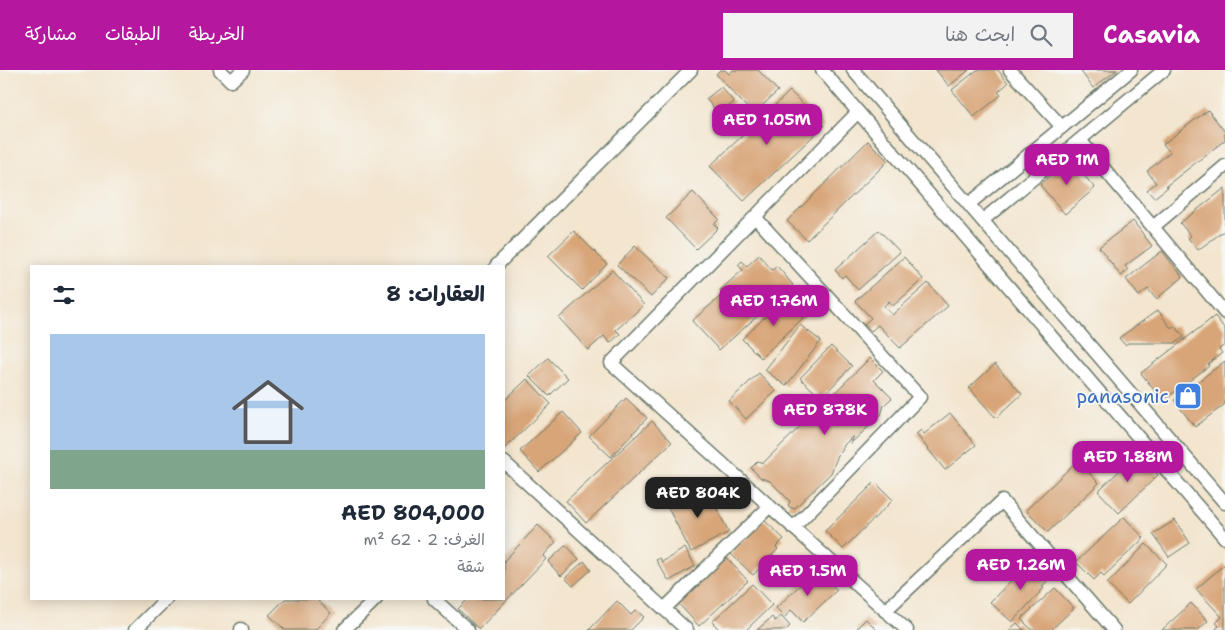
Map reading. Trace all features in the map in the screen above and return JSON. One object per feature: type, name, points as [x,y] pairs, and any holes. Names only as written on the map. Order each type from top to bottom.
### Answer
[{"type":"street","points":[[220,70],[231,81],[243,70]]},
{"type":"street","points":[[497,265],[692,70]]},
{"type":"street","points":[[822,70],[1225,538]]},
{"type":"street","points":[[853,70],[1225,503]]},
{"type":"street","points":[[1010,70],[1062,128]]},
{"type":"street","points":[[969,204],[1130,70]]},
{"type":"street","points":[[983,220],[1164,70]]},
{"type":"street","points":[[858,112],[611,363],[907,630]]},
{"type":"street","points":[[1080,140],[1225,313]]},
{"type":"street","points":[[1153,227],[1225,166]]},
{"type":"street","points":[[755,217],[920,397],[793,528]]},
{"type":"street","points":[[505,466],[687,630]]},
{"type":"street","points":[[885,611],[1002,500],[1114,630]]},
{"type":"street","points":[[664,609],[769,507]]},
{"type":"street","points":[[135,630],[165,600]]},
{"type":"street","points":[[344,630],[375,600]]},
{"type":"street","points":[[435,600],[468,630]]},
{"type":"building","points":[[720,70],[725,70],[729,74],[733,70],[758,70],[778,91],[753,114],[716,74]]},
{"type":"building","points":[[936,70],[969,70],[949,86]]},
{"type":"building","points":[[977,70],[998,70],[1008,83],[998,92],[1001,95],[974,117],[952,90]]},
{"type":"building","points":[[1080,70],[1117,70],[1093,88]]},
{"type":"building","points":[[721,87],[734,102],[719,114],[706,99]]},
{"type":"building","points":[[790,91],[824,126],[744,201],[710,166]]},
{"type":"building","points":[[1208,110],[1225,132],[1225,140],[1166,186],[1168,187],[1154,198],[1147,190],[1156,183],[1147,171],[1170,152],[1163,144]]},
{"type":"building","points":[[868,141],[888,161],[807,240],[787,221]]},
{"type":"building","points":[[1069,158],[1095,188],[1065,214],[1040,185]]},
{"type":"building","points":[[1225,188],[1225,230],[1198,250],[1188,238],[1191,236],[1180,223]]},
{"type":"building","points":[[693,192],[719,219],[714,224],[718,228],[696,249],[666,218]]},
{"type":"building","points":[[1133,221],[1152,246],[1125,266],[1128,270],[1121,276],[1099,247]]},
{"type":"building","points":[[879,230],[900,252],[858,290],[845,275],[842,278],[835,270]]},
{"type":"building","points":[[574,231],[607,264],[582,290],[548,256]]},
{"type":"building","points":[[635,246],[669,278],[651,297],[617,265]]},
{"type":"building","points":[[1162,251],[1183,277],[1156,299],[1148,289],[1139,296],[1126,279]]},
{"type":"building","points":[[759,255],[772,270],[777,266],[793,285],[719,350],[692,321],[723,294],[720,290],[743,270],[738,265],[742,261],[747,266]]},
{"type":"building","points":[[904,257],[923,279],[893,306],[889,301],[884,306],[892,315],[928,283],[948,306],[900,348],[878,325],[871,331],[864,324],[871,318],[855,301]]},
{"type":"building","points":[[612,270],[644,305],[616,330],[620,334],[610,343],[604,336],[588,350],[559,318]]},
{"type":"building","points":[[787,296],[806,315],[761,358],[742,339]]},
{"type":"building","points":[[1158,310],[1170,327],[1176,327],[1184,337],[1175,343],[1128,343],[1125,345],[1119,338]]},
{"type":"building","points":[[1215,316],[1225,329],[1225,345],[1219,349],[1222,353],[1208,364],[1209,366],[1168,397],[1167,395],[1161,399],[1141,373]]},
{"type":"building","points":[[800,325],[821,341],[786,386],[765,370]]},
{"type":"building","points":[[831,346],[852,366],[821,398],[800,378]]},
{"type":"building","points":[[548,358],[568,378],[549,396],[529,376]]},
{"type":"building","points":[[870,358],[883,371],[874,380],[892,398],[884,405],[881,415],[850,444],[853,436],[844,445],[831,473],[794,509],[788,506],[790,501],[770,481],[761,478],[751,468],[758,461],[763,463]]},
{"type":"building","points":[[1225,361],[1225,404],[1195,427],[1174,400]]},
{"type":"building","points":[[995,364],[1022,394],[996,418],[969,388]]},
{"type":"building","points":[[759,373],[776,391],[746,419],[729,401]]},
{"type":"building","points":[[527,379],[551,404],[505,448],[505,400]]},
{"type":"building","points":[[626,398],[647,418],[611,457],[589,436]]},
{"type":"building","points":[[563,412],[582,433],[539,472],[520,451]]},
{"type":"building","points":[[950,413],[976,445],[945,470],[916,434],[921,430],[924,434]]},
{"type":"building","points":[[652,421],[672,442],[586,523],[566,501]]},
{"type":"building","points":[[1137,454],[1158,475],[1119,513],[1098,491]]},
{"type":"building","points":[[1077,461],[1099,483],[1048,532],[1026,510]]},
{"type":"building","points":[[875,482],[893,500],[843,549],[825,531]]},
{"type":"building","points":[[705,487],[729,532],[691,552],[667,506]]},
{"type":"building","points":[[1124,517],[1144,538],[1104,576],[1101,573],[1094,580],[1076,562]]},
{"type":"building","points":[[764,520],[784,539],[776,547],[778,549],[753,575],[731,554]]},
{"type":"building","points":[[1175,520],[1190,543],[1169,557],[1153,534]]},
{"type":"building","points":[[538,525],[556,542],[543,556],[546,559],[479,629],[458,609],[467,600],[505,600],[505,560]]},
{"type":"building","points":[[1146,544],[1167,564],[1128,604],[1107,584]]},
{"type":"building","points":[[566,545],[579,559],[561,576],[548,562]]},
{"type":"building","points":[[685,548],[695,566],[669,581],[656,560],[660,558],[662,562]]},
{"type":"building","points":[[727,558],[748,581],[699,626],[675,600],[688,593]]},
{"type":"building","points":[[1031,560],[1050,578],[1042,587],[1044,588],[1012,622],[990,602]]},
{"type":"building","points":[[584,561],[591,570],[573,586],[565,578]]},
{"type":"building","points":[[1225,564],[1225,630],[1215,630],[1219,626],[1216,623],[1222,617],[1196,589]]},
{"type":"building","points":[[817,569],[837,590],[803,622],[791,610],[785,617],[776,608]]},
{"type":"building","points":[[752,584],[772,605],[746,630],[720,630],[712,622]]},
{"type":"building","points":[[1055,588],[1074,608],[1051,630],[1032,630],[1021,619]]},
{"type":"building","points":[[284,600],[317,600],[331,613],[315,630],[285,630],[269,615]]},
{"type":"building","points":[[617,601],[631,615],[636,610],[644,617],[631,630],[589,630]]},
{"type":"building","points":[[1191,603],[1208,621],[1198,630],[1162,630]]},
{"type":"building","points":[[781,616],[790,626],[786,630],[757,630],[772,617],[775,621]]},
{"type":"building","points":[[866,619],[877,630],[855,630]]},
{"type":"building","points":[[1017,623],[1024,630],[1009,630]]},
{"type":"place","name":"panasonic","points":[[1188,396]]}]
